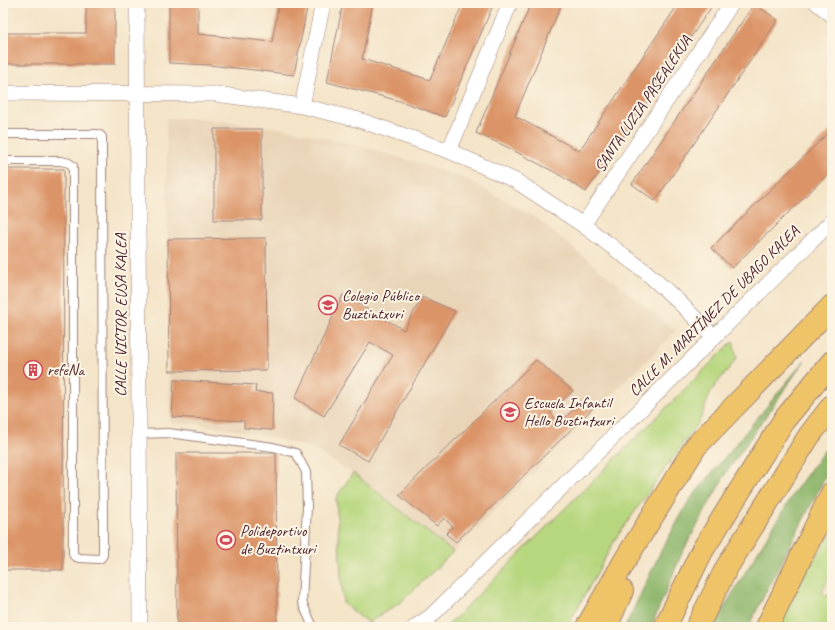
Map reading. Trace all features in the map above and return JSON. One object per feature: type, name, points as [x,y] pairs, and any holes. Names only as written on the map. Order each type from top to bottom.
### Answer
[{"type":"highway","points":[[587,627],[627,557],[696,446],[832,306]]},
{"type":"highway","points":[[606,627],[629,574],[669,500],[719,435],[809,330]]},
{"type":"highway","points":[[665,627],[706,544],[784,420],[832,362]]},
{"type":"highway","points":[[697,627],[726,568],[809,436],[832,406]]},
{"type":"highway","points":[[767,627],[832,493]]},
{"type":"street","name":"CALLE VICTOR EUSA KALEA","points":[[137,3],[140,627]]},
{"type":"street","points":[[302,106],[323,3]]},
{"type":"street","points":[[449,151],[510,3]]},
{"type":"street","name":"SANTA LUZIA PASEALEKUA","points":[[583,225],[732,3]]},
{"type":"street","points":[[817,3],[832,14]]},
{"type":"street","points":[[3,93],[216,94],[302,106],[359,120],[449,151],[516,181],[583,225],[646,272],[714,336]]},
{"type":"street","name":"CALLE M. MARTÍNEZ DE UBAGO KALEA","points":[[415,627],[430,617],[832,221]]},
{"type":"lane","points":[[3,134],[97,134],[102,137],[103,555],[99,559],[79,558],[74,556],[73,553],[73,166],[69,163],[61,161],[3,161]]},
{"type":"lane","points":[[139,434],[168,433],[273,447],[296,453],[306,472],[307,507],[302,602],[313,627]]},
{"type":"shaded area","name":"Colegio Público Buztintxuri","points":[[166,118],[196,118],[286,129],[354,144],[425,165],[468,180],[536,218],[676,331],[453,552],[353,473],[309,447],[251,433],[198,424],[170,423]]},
{"type":"green space","points":[[733,341],[737,358],[711,391],[700,420],[616,538],[567,627],[446,627]]},
{"type":"green space","points":[[805,360],[726,473],[682,553],[651,627],[625,627],[661,551],[689,501]]},
{"type":"green space","points":[[832,440],[832,464],[748,627],[712,627],[795,491]]},
{"type":"green space","points":[[353,473],[453,552],[401,602],[368,623],[343,603],[336,498]]},
{"type":"green space","points":[[832,531],[832,570],[822,593],[832,598],[832,627],[770,627]]},
{"type":"building","points":[[86,3],[115,3],[115,64],[3,64],[3,33],[86,33]]},
{"type":"building","points":[[169,3],[198,3],[198,34],[272,42],[279,3],[308,3],[294,75],[209,65],[169,63]]},
{"type":"building","points":[[343,3],[373,3],[362,59],[430,80],[463,3],[494,3],[445,117],[400,101],[327,82]]},
{"type":"building","points":[[531,3],[562,3],[515,116],[579,151],[679,3],[714,3],[586,192],[558,174],[505,146],[476,133]]},
{"type":"building","points":[[754,4],[778,20],[655,201],[632,184]]},
{"type":"building","points":[[214,129],[262,129],[262,220],[214,220]]},
{"type":"building","points":[[832,129],[832,170],[732,268],[711,248]]},
{"type":"building","name":"refeNa","points":[[3,169],[64,169],[63,570],[3,570]]},
{"type":"building","points":[[266,238],[267,370],[169,371],[168,239]]},
{"type":"building","points":[[343,295],[404,330],[422,297],[455,311],[368,461],[339,445],[393,355],[370,342],[324,416],[295,398]]},
{"type":"building","name":"Escuela Infantil Hello Buztintxuri","points":[[536,360],[573,391],[550,412],[559,424],[584,399],[593,408],[456,542],[446,534],[453,527],[444,518],[437,526],[399,495]]},
{"type":"building","points":[[174,380],[256,385],[255,392],[273,393],[272,430],[244,428],[244,421],[172,417]]},
{"type":"building","name":"Polideportivo de Buztintxuri","points":[[176,453],[276,453],[277,627],[177,627]]},
{"type":"place","name":"Colegio Público Buztintxuri","points":[[328,305]]},
{"type":"place","name":"refeNa","points":[[33,370]]},
{"type":"place","name":"Escuela Infantil Hello Buztintxuri","points":[[510,412]]},
{"type":"place","name":"Polideportivo de Buztintxuri","points":[[226,540]]}]
